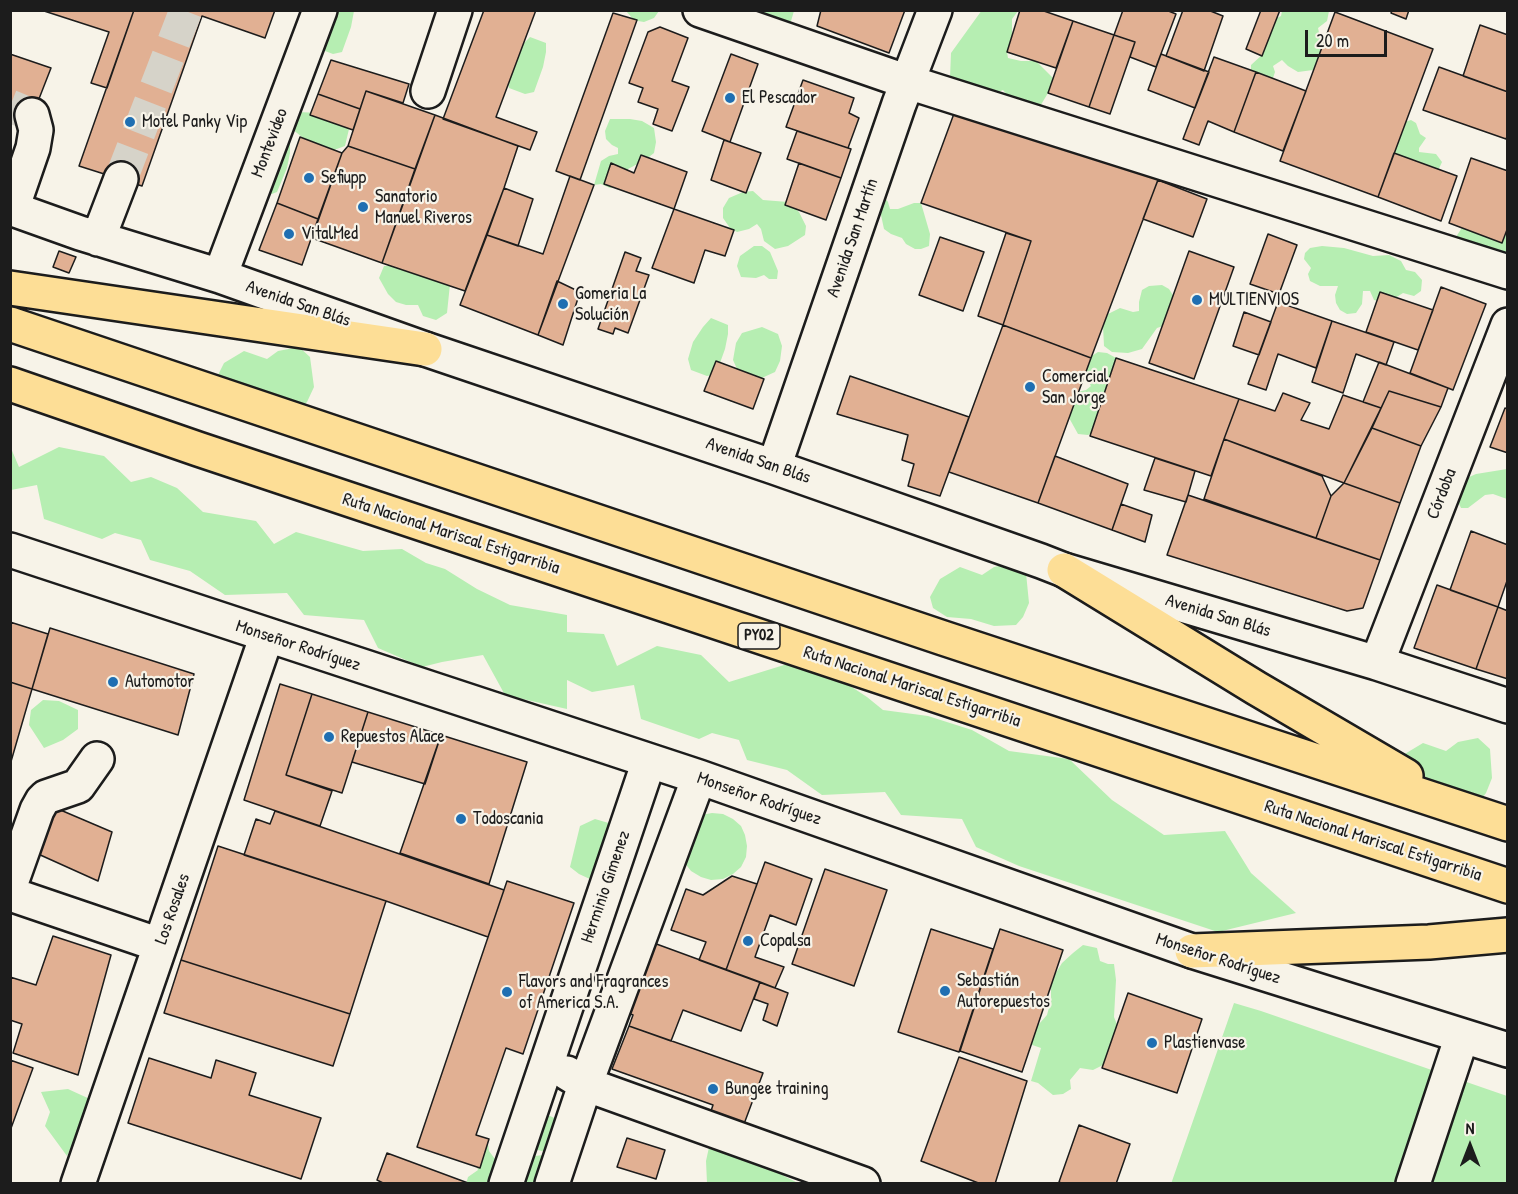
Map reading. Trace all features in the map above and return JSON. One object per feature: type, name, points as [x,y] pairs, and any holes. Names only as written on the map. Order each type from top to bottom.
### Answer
[{"type":"highway","points":[[10,288],[425,349]]},
{"type":"highway","points":[[10,324],[943,638],[1508,824]]},
{"type":"highway","name":"Ruta Nacional Mariscal Estigarribia","points":[[10,384],[210,453],[1508,886]]},
{"type":"highway","points":[[1064,570],[1267,694],[1462,808]]},
{"type":"highway","points":[[1192,951],[1429,942],[1508,935]]},
{"type":"street","name":"Montevideo","points":[[220,276],[320,10]]},
{"type":"street","points":[[428,91],[455,10]]},
{"type":"street","points":[[700,10],[908,82],[1508,272]]},
{"type":"street","name":"Avenida San Martín","points":[[774,467],[935,10]]},
{"type":"street","points":[[13,198],[33,148],[36,130],[32,115]]},
{"type":"street","points":[[98,239],[121,179]]},
{"type":"street","name":"Avenida San Blás","points":[[13,198],[98,239],[220,276],[425,349],[774,467],[1064,570],[1377,663],[1508,706]]},
{"type":"street","name":"Córdoba","points":[[1377,663],[1508,325]]},
{"type":"street","name":"Monseñor Rodríguez","points":[[10,550],[699,777],[1192,951],[1508,1050]]},
{"type":"street","name":"Los Rosales","points":[[78,1184],[267,635]]},
{"type":"street","points":[[10,886],[42,801],[46,797],[78,786],[98,759]]},
{"type":"street","name":"Herminio Gimenez","points":[[506,1184],[649,761]]},
{"type":"street","points":[[552,1184],[585,1084],[699,777]]},
{"type":"street","points":[[10,894],[160,945]]},
{"type":"street","points":[[1413,1184],[1462,1036]]},
{"type":"street","points":[[548,1061],[585,1084],[863,1184]]},
{"type":"green space","points":[[982,10],[1018,11],[1012,19],[1012,37],[1007,52],[1008,58],[1036,61],[1053,78],[1048,93],[1039,108],[1012,101],[1003,90],[987,97],[974,94],[950,78],[951,53]]},
{"type":"green space","points":[[326,11],[354,11],[342,52],[333,54],[317,48]]},
{"type":"green space","points":[[626,11],[659,11],[654,18],[644,22],[633,19]]},
{"type":"green space","points":[[759,11],[794,11],[791,21],[783,27],[758,16]]},
{"type":"green space","points":[[1282,11],[1329,11],[1327,21],[1318,28],[1321,42],[1320,57],[1313,70],[1298,72],[1282,60],[1273,66],[1275,72],[1273,78],[1268,80],[1251,78],[1251,65],[1263,54],[1271,21],[1281,16]]},
{"type":"green space","points":[[530,37],[546,43],[546,52],[534,92],[525,94],[509,88],[506,77],[521,46]]},
{"type":"green space","points":[[297,112],[321,113],[347,121],[349,129],[345,146],[334,150],[327,149],[302,137],[292,129]]},
{"type":"green space","points":[[610,119],[642,121],[654,128],[656,142],[654,153],[628,169],[627,176],[621,185],[610,188],[601,184],[594,185],[601,161],[618,154],[618,148],[606,139],[605,131]]},
{"type":"green space","points":[[1411,120],[1416,123],[1420,134],[1426,138],[1419,152],[1436,154],[1442,162],[1437,173],[1411,159],[1395,163],[1390,131],[1398,124]]},
{"type":"green space","points":[[273,137],[290,144],[290,153],[287,168],[277,192],[269,195],[253,189]]},
{"type":"green space","points":[[753,191],[763,200],[788,202],[799,212],[806,226],[805,235],[788,246],[775,249],[764,241],[757,224],[737,232],[730,228],[723,218],[723,208],[729,198],[743,192]]},
{"type":"green space","points":[[882,194],[890,209],[921,203],[930,234],[929,246],[915,249],[906,244],[902,238],[884,229],[881,215],[874,218]]},
{"type":"green space","points":[[1507,220],[1507,259],[1454,240],[1465,223]]},
{"type":"green space","points":[[754,246],[762,246],[770,252],[778,271],[777,279],[769,279],[764,275],[756,278],[741,277],[737,266],[740,256]]},
{"type":"green space","points":[[1322,246],[1344,248],[1373,256],[1389,255],[1401,261],[1406,270],[1415,272],[1422,280],[1421,291],[1414,296],[1403,293],[1392,300],[1382,302],[1374,300],[1370,291],[1363,291],[1362,304],[1356,313],[1347,314],[1340,310],[1336,303],[1335,295],[1338,286],[1320,286],[1310,281],[1308,274],[1311,268],[1304,259],[1305,253],[1310,248]]},
{"type":"green space","points":[[384,266],[397,266],[450,284],[447,313],[436,320],[423,316],[418,305],[396,302],[388,294],[379,278]]},
{"type":"green space","points":[[1162,285],[1169,289],[1176,300],[1169,324],[1157,328],[1142,349],[1128,353],[1112,352],[1104,346],[1103,326],[1108,314],[1120,308],[1133,312],[1139,311],[1142,290],[1149,286]]},
{"type":"green space","points":[[711,318],[728,325],[728,334],[716,374],[707,376],[691,370],[688,359],[693,342]]},
{"type":"green space","points":[[762,327],[778,334],[782,346],[780,361],[775,372],[753,382],[738,371],[733,360],[736,343],[742,333]]},
{"type":"green space","points":[[299,347],[310,357],[314,387],[307,402],[300,409],[215,381],[224,363],[244,351],[267,359],[278,351]]},
{"type":"green space","points":[[1098,352],[1107,353],[1118,359],[1102,428],[1088,435],[1078,434],[1068,416],[1073,393],[1086,390],[1091,386],[1086,379],[1083,366],[1087,359]]},
{"type":"green space","points":[[10,446],[19,467],[59,447],[104,456],[131,482],[151,477],[177,488],[203,512],[256,521],[274,544],[296,532],[363,551],[402,549],[426,563],[445,569],[477,589],[510,605],[567,615],[567,632],[604,634],[617,666],[657,646],[701,655],[729,682],[797,661],[841,680],[883,710],[928,716],[972,730],[1009,751],[1069,759],[1112,800],[1164,835],[1225,831],[1251,873],[1296,913],[1218,932],[1019,866],[976,847],[962,819],[901,815],[885,792],[822,795],[787,770],[747,760],[739,740],[712,733],[699,739],[641,719],[634,685],[592,692],[567,680],[567,709],[505,695],[483,655],[422,667],[378,648],[364,620],[304,615],[287,593],[225,595],[190,571],[150,560],[141,540],[115,533],[102,539],[44,519],[37,485],[11,490]]},
{"type":"green space","points":[[1507,469],[1507,499],[1493,494],[1485,495],[1468,508],[1461,508],[1453,491],[1458,482],[1476,474]]},
{"type":"green space","points":[[1014,563],[1026,573],[1029,603],[1023,617],[1016,625],[994,626],[971,619],[947,617],[933,608],[930,597],[940,579],[960,567],[982,575],[994,567]]},
{"type":"green space","points":[[43,700],[59,701],[78,710],[78,729],[63,740],[44,748],[29,725],[31,710]]},
{"type":"green space","points":[[1478,738],[1490,749],[1492,778],[1480,801],[1394,773],[1403,755],[1423,743],[1446,751],[1458,742]]},
{"type":"green space","points":[[723,814],[741,826],[747,846],[746,857],[741,867],[723,879],[711,880],[691,871],[684,862],[701,815]]},
{"type":"green space","points":[[595,819],[612,824],[592,880],[570,867],[580,826]]},
{"type":"green space","points":[[1083,945],[1097,948],[1100,961],[1114,964],[1116,980],[1114,1017],[1120,1032],[1103,1065],[1093,1070],[1080,1068],[1070,1080],[1071,1089],[1063,1094],[1053,1095],[1038,1083],[1031,1081],[1041,1048],[1015,1039],[1027,1022],[1039,1024],[1047,1015],[1051,1000],[1051,981],[1062,963]]},
{"type":"green space","points":[[1234,1003],[1507,1096],[1507,1183],[1171,1184]]},
{"type":"green space","points":[[68,1089],[92,1100],[67,1156],[45,1126],[50,1112],[41,1092]]},
{"type":"green space","points":[[544,1116],[561,1121],[549,1153],[538,1150],[533,1145]]},
{"type":"green space","points":[[713,1129],[770,1161],[784,1176],[798,1183],[707,1183],[706,1161]]},
{"type":"green space","points":[[481,1138],[488,1144],[489,1151],[498,1163],[491,1182],[466,1184],[468,1177],[478,1170],[474,1160]]},
{"type":"green space","points":[[527,1152],[548,1158],[547,1183],[513,1184]]},
{"type":"building","points":[[41,10],[134,10],[107,88],[91,83],[109,32]]},
{"type":"building","name":"Motel Panky Vip","points":[[134,10],[275,10],[265,38],[202,16],[142,186],[79,166]]},
{"type":"building","points":[[484,10],[536,10],[496,117],[537,132],[530,150],[443,119]]},
{"type":"building","points":[[821,10],[905,10],[889,53],[817,26]]},
{"type":"building","points":[[1020,10],[1041,10],[1073,21],[1056,68],[1007,52]]},
{"type":"building","points":[[1123,10],[1166,10],[1176,14],[1156,67],[1130,57],[1135,42],[1114,35]]},
{"type":"building","points":[[1183,10],[1208,10],[1223,16],[1204,71],[1166,56]]},
{"type":"building","points":[[1261,10],[1280,10],[1262,56],[1246,49]]},
{"type":"building","points":[[1392,10],[1409,10],[1406,19],[1391,13]]},
{"type":"building","points":[[1335,12],[1433,49],[1378,197],[1280,161]]},
{"type":"building","points":[[613,13],[637,20],[580,180],[556,171]]},
{"type":"building","points":[[1073,21],[1114,35],[1089,107],[1048,93]]},
{"type":"building","points":[[1480,25],[1508,35],[1508,92],[1463,76]]},
{"type":"building","points":[[660,27],[688,38],[672,81],[689,87],[672,131],[653,124],[658,109],[638,102],[643,88],[629,83],[648,32]]},
{"type":"building","points":[[1114,35],[1135,42],[1110,114],[1089,107]]},
{"type":"building","points":[[10,54],[51,68],[28,127],[10,122]]},
{"type":"building","name":"El Pescador","points":[[731,54],[758,64],[730,142],[702,131]]},
{"type":"building","points":[[1161,54],[1209,72],[1195,108],[1148,90]]},
{"type":"building","points":[[1214,57],[1256,72],[1234,132],[1208,121],[1199,145],[1183,139]]},
{"type":"building","points":[[331,60],[409,84],[403,103],[366,91],[360,109],[318,94]]},
{"type":"building","points":[[1439,67],[1508,92],[1506,139],[1423,110]]},
{"type":"building","points":[[1256,72],[1306,91],[1283,151],[1234,132]]},
{"type":"building","points":[[803,80],[854,98],[849,113],[859,118],[848,148],[786,127]]},
{"type":"building","points":[[366,91],[435,115],[415,169],[348,146]]},
{"type":"building","points":[[318,94],[360,109],[353,130],[310,115]]},
{"type":"building","points":[[959,100],[1159,177],[1091,358],[1003,325],[1031,241],[921,203]]},
{"type":"building","points":[[435,115],[518,146],[465,291],[382,263]]},
{"type":"building","points":[[797,131],[851,149],[841,178],[787,159]]},
{"type":"building","name":"Sefiupp","points":[[300,137],[342,153],[318,219],[277,203]]},
{"type":"building","points":[[724,140],[761,153],[746,193],[711,180]]},
{"type":"building","name":"Sanatorio Manuel Riveros","points":[[348,146],[415,169],[382,263],[312,238],[342,153]]},
{"type":"building","points":[[1394,153],[1457,176],[1441,221],[1378,197]]},
{"type":"building","points":[[641,155],[687,172],[674,209],[604,184],[611,163],[634,173]]},
{"type":"building","points":[[1471,158],[1508,171],[1508,227],[1502,243],[1449,223]]},
{"type":"building","points":[[799,163],[841,178],[826,220],[785,205]]},
{"type":"building","points":[[570,176],[594,185],[538,335],[460,305],[487,235],[543,254]]},
{"type":"building","points":[[1158,180],[1207,199],[1193,237],[1143,219]]},
{"type":"building","points":[[504,188],[533,199],[518,246],[487,235]]},
{"type":"building","name":"VitalMed","points":[[277,203],[318,219],[302,265],[259,250]]},
{"type":"building","points":[[674,209],[734,230],[725,256],[705,250],[694,283],[652,268]]},
{"type":"building","points":[[1006,233],[1031,241],[1003,325],[978,316]]},
{"type":"building","points":[[1268,234],[1297,245],[1279,294],[1250,284]]},
{"type":"building","points":[[940,237],[984,252],[963,311],[919,295]]},
{"type":"building","points":[[59,251],[76,257],[69,273],[53,267]]},
{"type":"building","name":"MULTIENVIOS","points":[[1189,251],[1234,267],[1194,379],[1149,363]]},
{"type":"building","points":[[625,252],[641,258],[636,271],[649,275],[628,333],[615,328],[613,334],[598,329]]},
{"type":"building","name":"Gomeria La Solución","points":[[557,281],[580,292],[563,345],[538,335]]},
{"type":"building","points":[[1441,287],[1486,304],[1453,390],[1410,373]]},
{"type":"building","points":[[1380,292],[1433,310],[1418,350],[1366,332]]},
{"type":"building","points":[[1278,302],[1332,321],[1316,368],[1278,354],[1266,390],[1248,384]]},
{"type":"building","points":[[1244,312],[1271,322],[1259,355],[1233,346]]},
{"type":"building","points":[[1332,321],[1394,342],[1386,365],[1356,354],[1343,393],[1312,382]]},
{"type":"building","name":"Comercial San Jorge","points":[[1003,325],[1091,358],[1038,503],[949,472]]},
{"type":"building","points":[[1116,358],[1239,399],[1211,476],[1090,436]]},
{"type":"building","points":[[716,361],[764,379],[753,409],[704,391]]},
{"type":"building","points":[[1379,362],[1448,388],[1441,407],[1389,391],[1381,408],[1363,402]]},
{"type":"building","points":[[850,376],[969,417],[940,496],[908,486],[914,464],[902,460],[908,435],[837,414]]},
{"type":"building","points":[[1389,391],[1441,407],[1421,446],[1372,428]]},
{"type":"building","points":[[1283,393],[1310,403],[1301,420],[1329,429],[1343,395],[1381,408],[1344,483],[1224,439],[1239,399],[1275,411]]},
{"type":"building","points":[[1505,408],[1508,409],[1508,453],[1490,447]]},
{"type":"building","points":[[1372,428],[1421,446],[1400,503],[1344,483]]},
{"type":"building","points":[[1224,439],[1322,476],[1331,496],[1316,538],[1204,499]]},
{"type":"building","points":[[1055,456],[1128,484],[1112,530],[1038,503]]},
{"type":"building","points":[[1155,458],[1195,471],[1186,502],[1144,490]]},
{"type":"building","points":[[1344,483],[1400,503],[1380,560],[1316,538],[1331,496]]},
{"type":"building","points":[[1188,495],[1380,560],[1363,608],[1347,611],[1167,555]]},
{"type":"building","points":[[1121,504],[1152,515],[1145,542],[1112,530]]},
{"type":"building","points":[[1471,531],[1508,545],[1508,578],[1498,607],[1450,590]]},
{"type":"building","points":[[1437,585],[1498,607],[1476,669],[1414,648]]},
{"type":"building","points":[[1498,607],[1508,611],[1508,679],[1476,669]]},
{"type":"building","points":[[10,622],[48,634],[32,689],[10,682]]},
{"type":"building","name":"Automotor","points":[[50,628],[194,674],[178,735],[32,689]]},
{"type":"building","points":[[10,682],[32,689],[10,765]]},
{"type":"building","points":[[280,684],[312,694],[286,775],[332,791],[320,826],[244,800]]},
{"type":"building","name":"Repuestos Alace","points":[[312,694],[368,712],[342,793],[286,775]]},
{"type":"building","points":[[368,712],[441,735],[425,784],[352,762]]},
{"type":"building","name":"Todoscania","points":[[441,735],[527,762],[489,884],[400,853]]},
{"type":"building","points":[[44,803],[112,832],[98,881],[27,849]]},
{"type":"building","points":[[275,811],[504,890],[488,937],[244,855],[256,819],[270,824]]},
{"type":"building","points":[[218,846],[386,901],[350,1014],[181,960]]},
{"type":"building","name":"Copalsa","points":[[765,862],[812,879],[796,925],[770,915],[755,957],[784,967],[775,988],[726,970]]},
{"type":"building","points":[[825,869],[887,890],[854,986],[792,964]]},
{"type":"building","points":[[732,876],[757,884],[726,970],[699,960],[706,942],[671,930],[686,889],[703,895]]},
{"type":"building","name":"Flavors and Fragrances of America S.A.","points":[[507,881],[574,903],[523,1054],[506,1048],[476,1135],[489,1139],[480,1168],[417,1147]]},
{"type":"building","name":"Sebastián Autorepuestos","points":[[931,929],[993,949],[959,1052],[898,1032]]},
{"type":"building","points":[[1000,929],[1063,950],[1022,1072],[960,1051]]},
{"type":"building","points":[[53,936],[111,955],[78,1075],[13,1053],[22,1024],[10,1020],[10,977],[36,985]]},
{"type":"building","points":[[651,942],[760,982],[741,1031],[683,1010],[671,1041],[629,1026],[633,1015],[625,1012]]},
{"type":"building","points":[[181,960],[350,1014],[333,1066],[164,1013]]},
{"type":"building","points":[[760,982],[788,993],[777,1026],[763,1020],[768,1004],[754,999]]},
{"type":"building","name":"Plastienvase","points":[[1128,993],[1202,1019],[1177,1093],[1102,1068]]},
{"type":"building","name":"Bungee training","points":[[629,1026],[763,1073],[744,1124],[708,1120],[713,1105],[612,1069]]},
{"type":"building","points":[[959,1057],[1027,1081],[995,1184],[981,1184],[921,1161]]},
{"type":"building","points":[[149,1058],[211,1078],[216,1060],[256,1073],[249,1095],[321,1118],[301,1179],[128,1123]]},
{"type":"building","points":[[10,1060],[33,1068],[10,1131]]},
{"type":"building","points":[[1079,1125],[1130,1144],[1116,1184],[1064,1184],[1059,1182]]},
{"type":"building","points":[[627,1138],[665,1150],[656,1179],[617,1167]]},
{"type":"building","points":[[387,1153],[468,1183],[385,1184],[377,1180]]},
{"type":"tunnel","points":[[121,179],[186,10]]},
{"type":"tunnel","points":[[10,106],[32,115]]},
{"type":"place","name":"El Pescador","points":[[730,98]]},
{"type":"place","name":"Motel Panky Vip","points":[[130,122]]},
{"type":"place","name":"Sefiupp","points":[[309,178]]},
{"type":"place","name":"Sanatorio Manuel Riveros","points":[[363,207]]},
{"type":"place","name":"VitalMed","points":[[289,234]]},
{"type":"place","name":"MULTIENVIOS","points":[[1197,300]]},
{"type":"place","name":"Gomeria La Solución","points":[[563,304]]},
{"type":"place","name":"Comercial San Jorge","points":[[1030,387]]},
{"type":"place","name":"Automotor","points":[[113,682]]},
{"type":"place","name":"Repuestos Alace","points":[[329,737]]},
{"type":"place","name":"Todoscania","points":[[461,819]]},
{"type":"place","name":"Copalsa","points":[[748,941]]},
{"type":"place","name":"Sebastián Autorepuestos","points":[[945,991]]},
{"type":"place","name":"Flavors and Fragrances of America S.A.","points":[[507,992]]},
{"type":"place","name":"Plastienvase","points":[[1152,1043]]},
{"type":"place","name":"Bungee training","points":[[713,1089]]}]
